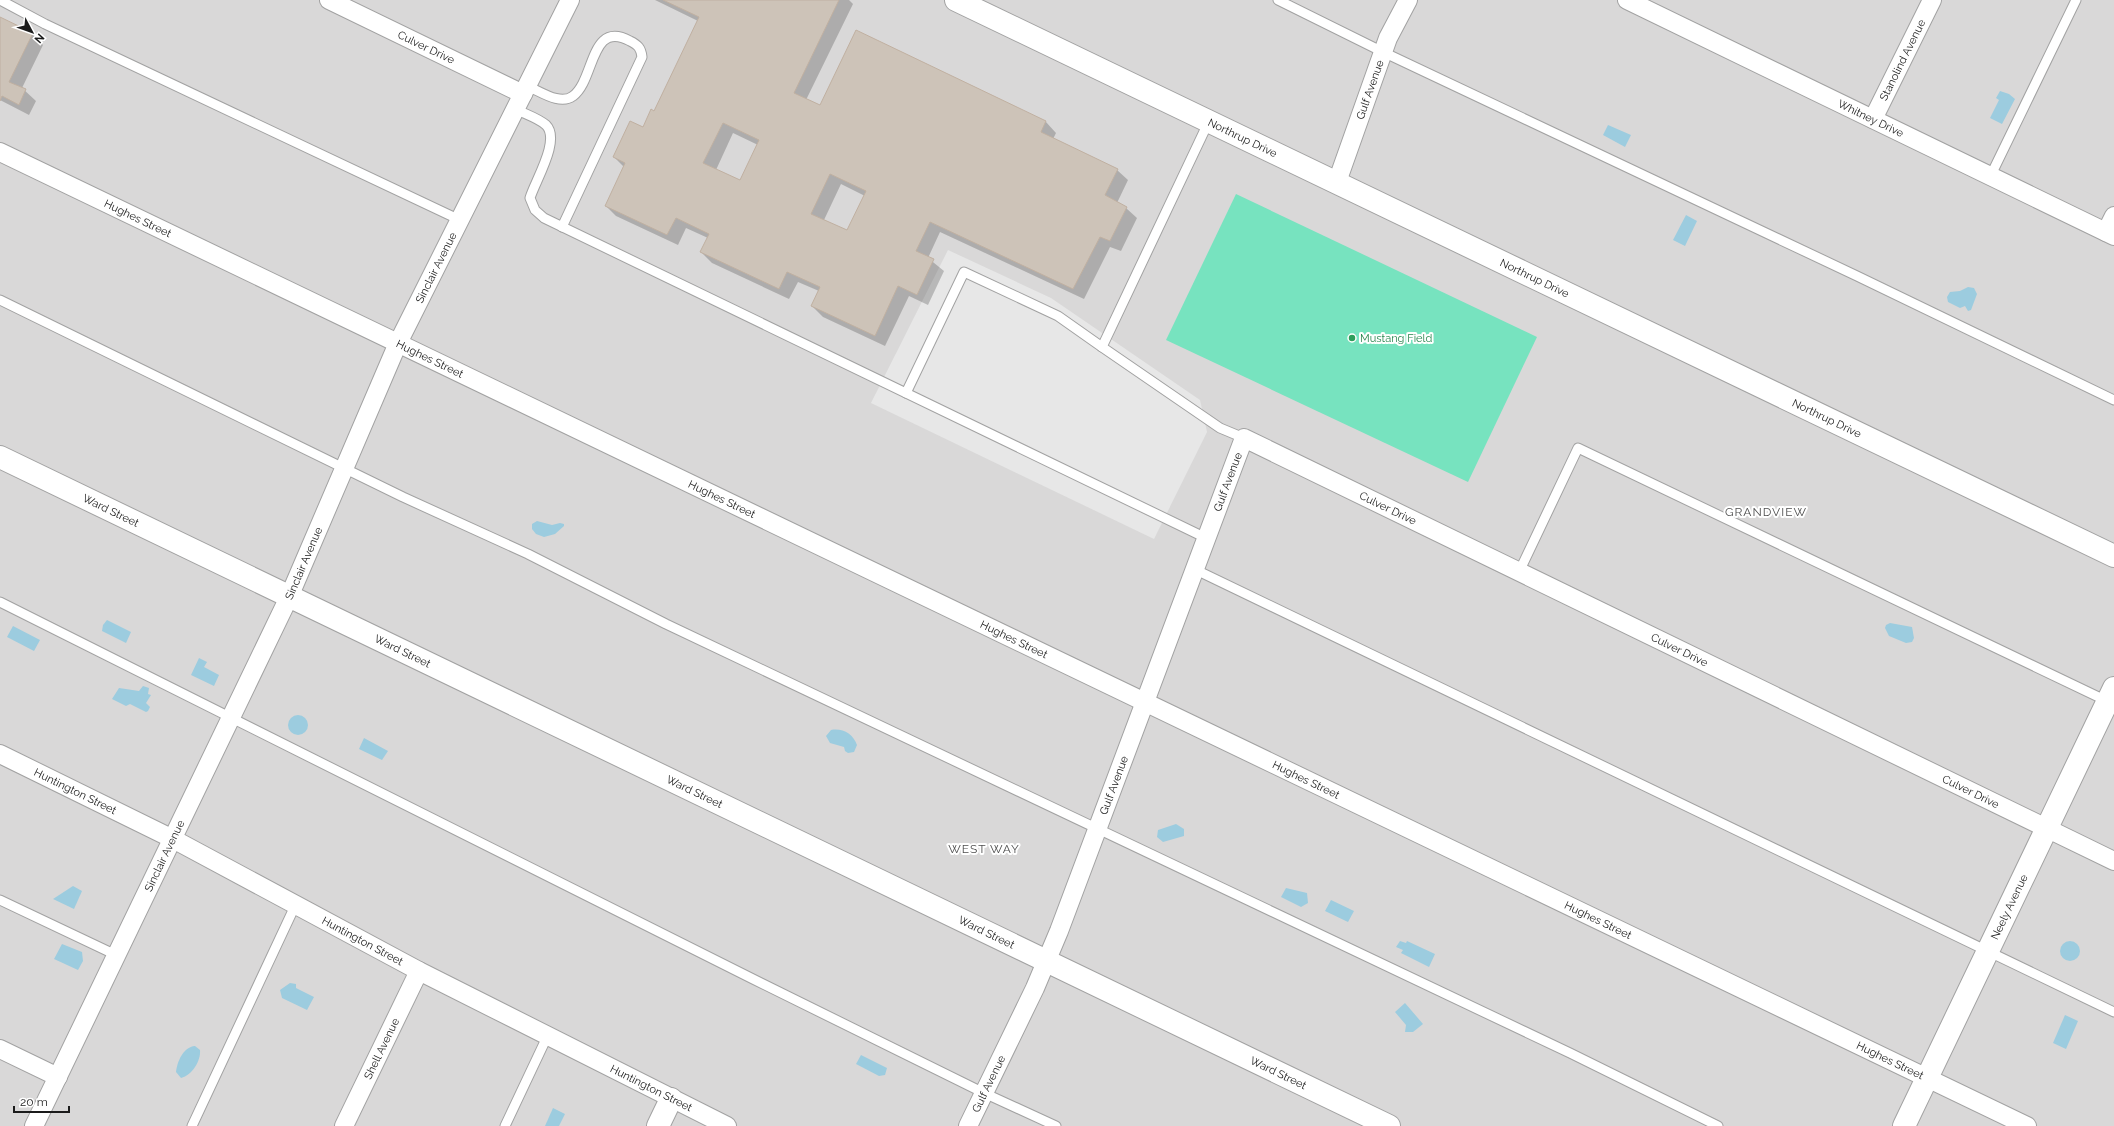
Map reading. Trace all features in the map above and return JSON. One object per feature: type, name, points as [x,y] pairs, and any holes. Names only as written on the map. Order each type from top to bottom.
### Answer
[{"type":"street","name":"Culver Drive","points":[[329,0],[522,96]]},
{"type":"street","name":"Sinclair Avenue","points":[[34,1126],[289,597],[398,343],[570,0]]},
{"type":"street","name":"Northrup Drive","points":[[956,0],[2114,556]]},
{"type":"street","name":"Gulf Avenue","points":[[1337,182],[1383,52],[1408,0]]},
{"type":"street","name":"Whitney Drive","points":[[1627,0],[2110,234]]},
{"type":"street","name":"Stanolind Avenue","points":[[1873,119],[1932,0]]},
{"type":"street","name":"Hughes Street","points":[[0,152],[2027,1126]]},
{"type":"street","points":[[2110,234],[2114,216]]},
{"type":"street","name":"Culver Drive","points":[[1244,438],[2114,861]]},
{"type":"street","name":"Gulf Avenue","points":[[968,1126],[1035,988],[1045,961],[1059,931],[1144,701],[1244,438]]},
{"type":"street","name":"Ward Street","points":[[0,457],[1389,1126]]},
{"type":"street","name":"Neely Avenue","points":[[1904,1126],[2047,828],[2112,698]]},
{"type":"street","name":"Huntington Street","points":[[0,754],[173,839],[418,971],[727,1126]]},
{"type":"street","name":"Shell Avenue","points":[[344,1126],[418,971]]},
{"type":"street","points":[[0,1049],[58,1077]]},
{"type":"street","points":[[658,1126],[671,1099]]},
{"type":"lane","points":[[0,0],[45,24],[460,220]]},
{"type":"lane","points":[[1278,0],[1383,52],[1857,276],[2114,400]]},
{"type":"lane","points":[[1990,176],[2076,0]]},
{"type":"lane","points":[[522,96],[563,99],[573,96],[581,86],[599,46],[606,38],[616,36],[627,39],[638,45],[641,49],[642,57],[562,227]]},
{"type":"lane","points":[[522,96],[546,126],[550,134],[551,142],[548,155],[533,188],[531,204],[544,218],[1206,538]]},
{"type":"lane","points":[[1102,347],[1209,121]]},
{"type":"lane","points":[[906,393],[964,272],[1058,316],[1220,428],[1244,438]]},
{"type":"lane","points":[[0,300],[345,467],[403,497],[528,554],[666,624],[1570,1053],[1718,1126]]},
{"type":"lane","points":[[1519,572],[1578,448],[2112,698]]},
{"type":"lane","points":[[1194,569],[2114,1012]]},
{"type":"lane","points":[[0,602],[984,1093],[1056,1126]]},
{"type":"lane","points":[[0,900],[116,956]]},
{"type":"lane","points":[[192,1126],[295,906]]},
{"type":"lane","points":[[505,1126],[547,1037]]},
{"type":"shaded area","points":[[0,0],[2114,0],[2114,1126],[0,1126]]},
{"type":"shaded area","points":[[948,250],[1051,298],[1200,400],[1207,432],[1154,539],[871,403]]},
{"type":"green space","name":"Mustang Field","points":[[1236,194],[1537,337],[1468,482],[1166,340]]},
{"type":"water","points":[[2000,91],[2009,94],[2015,99],[2002,124],[1990,118],[1999,100],[1996,98]]},
{"type":"water","points":[[1608,125],[1631,135],[1625,147],[1603,135]]},
{"type":"water","points":[[1686,215],[1697,221],[1685,246],[1673,240]]},
{"type":"water","points":[[1968,287],[1974,288],[1977,294],[1971,310],[1968,311],[1965,306],[1960,308],[1948,302],[1947,297],[1950,292],[1960,291]]},
{"type":"water","points":[[537,521],[552,525],[560,523],[564,524],[564,526],[555,534],[544,537],[536,534],[532,529],[532,524]]},
{"type":"water","points":[[107,620],[131,632],[126,643],[102,631],[103,625]]},
{"type":"water","points":[[1890,623],[1912,627],[1914,638],[1912,642],[1906,643],[1889,636],[1885,628],[1886,625]]},
{"type":"water","points":[[13,626],[40,640],[34,651],[7,637]]},
{"type":"water","points":[[199,658],[207,662],[204,667],[219,675],[214,686],[191,675]]},
{"type":"water","points":[[143,686],[149,688],[148,694],[151,695],[146,703],[150,707],[146,712],[130,704],[126,706],[112,699],[119,688],[139,691]]},
{"type":"water","points":[[294,715],[302,715],[308,721],[308,729],[302,735],[294,735],[288,729],[288,721]]},
{"type":"water","points":[[831,730],[840,730],[850,735],[857,745],[854,752],[848,753],[845,751],[844,747],[830,743],[826,736]]},
{"type":"water","points":[[364,738],[388,751],[382,760],[359,749]]},
{"type":"water","points":[[1176,824],[1184,829],[1184,836],[1163,842],[1157,837],[1158,830]]},
{"type":"water","points":[[73,886],[82,891],[74,909],[53,899]]},
{"type":"water","points":[[1286,888],[1307,893],[1308,903],[1301,907],[1281,897]]},
{"type":"water","points":[[1331,900],[1354,911],[1348,922],[1325,911]]},
{"type":"water","points":[[1400,941],[1406,943],[1407,941],[1435,954],[1429,967],[1401,953],[1403,950],[1396,947]]},
{"type":"water","points":[[2070,941],[2077,944],[2080,951],[2077,958],[2070,961],[2063,958],[2060,951],[2063,944]]},
{"type":"water","points":[[62,944],[82,952],[83,961],[78,970],[54,959]]},
{"type":"water","points":[[290,983],[296,984],[296,988],[314,997],[307,1010],[282,998],[280,990]]},
{"type":"water","points":[[1405,1003],[1423,1024],[1413,1032],[1405,1032],[1406,1025],[1395,1012]]},
{"type":"water","points":[[2065,1015],[2078,1021],[2066,1049],[2053,1043]]},
{"type":"water","points":[[195,1046],[200,1050],[199,1059],[192,1071],[181,1078],[176,1072],[179,1060],[187,1049]]},
{"type":"water","points":[[861,1055],[887,1068],[885,1075],[879,1076],[856,1064]]},
{"type":"water","points":[[553,1108],[565,1114],[559,1126],[545,1126]]},
{"type":"building","points":[[663,0],[839,0],[794,93],[820,105],[856,30],[1046,121],[1041,132],[1118,169],[1105,195],[1127,207],[1110,241],[1100,237],[1073,289],[930,222],[916,251],[934,259],[917,295],[898,286],[875,336],[811,306],[820,287],[787,272],[779,289],[700,252],[709,234],[676,218],[667,235],[605,206],[625,163],[613,157],[630,121],[643,127],[651,109],[654,111],[699,17]],"holes":[[[723,123],[759,140],[740,180],[703,163]],[[830,174],[866,191],[847,230],[811,214]]]},
{"type":"building","points":[[0,17],[33,33],[9,82],[26,89],[19,105],[2,96],[0,101]]},
{"type":"place","name":"Mustang Field","points":[[1352,338]]},
{"type":"district","name":"GRANDVIEW","points":[[1766,512]]},
{"type":"district","name":"WEST WAY","points":[[984,849]]}]
